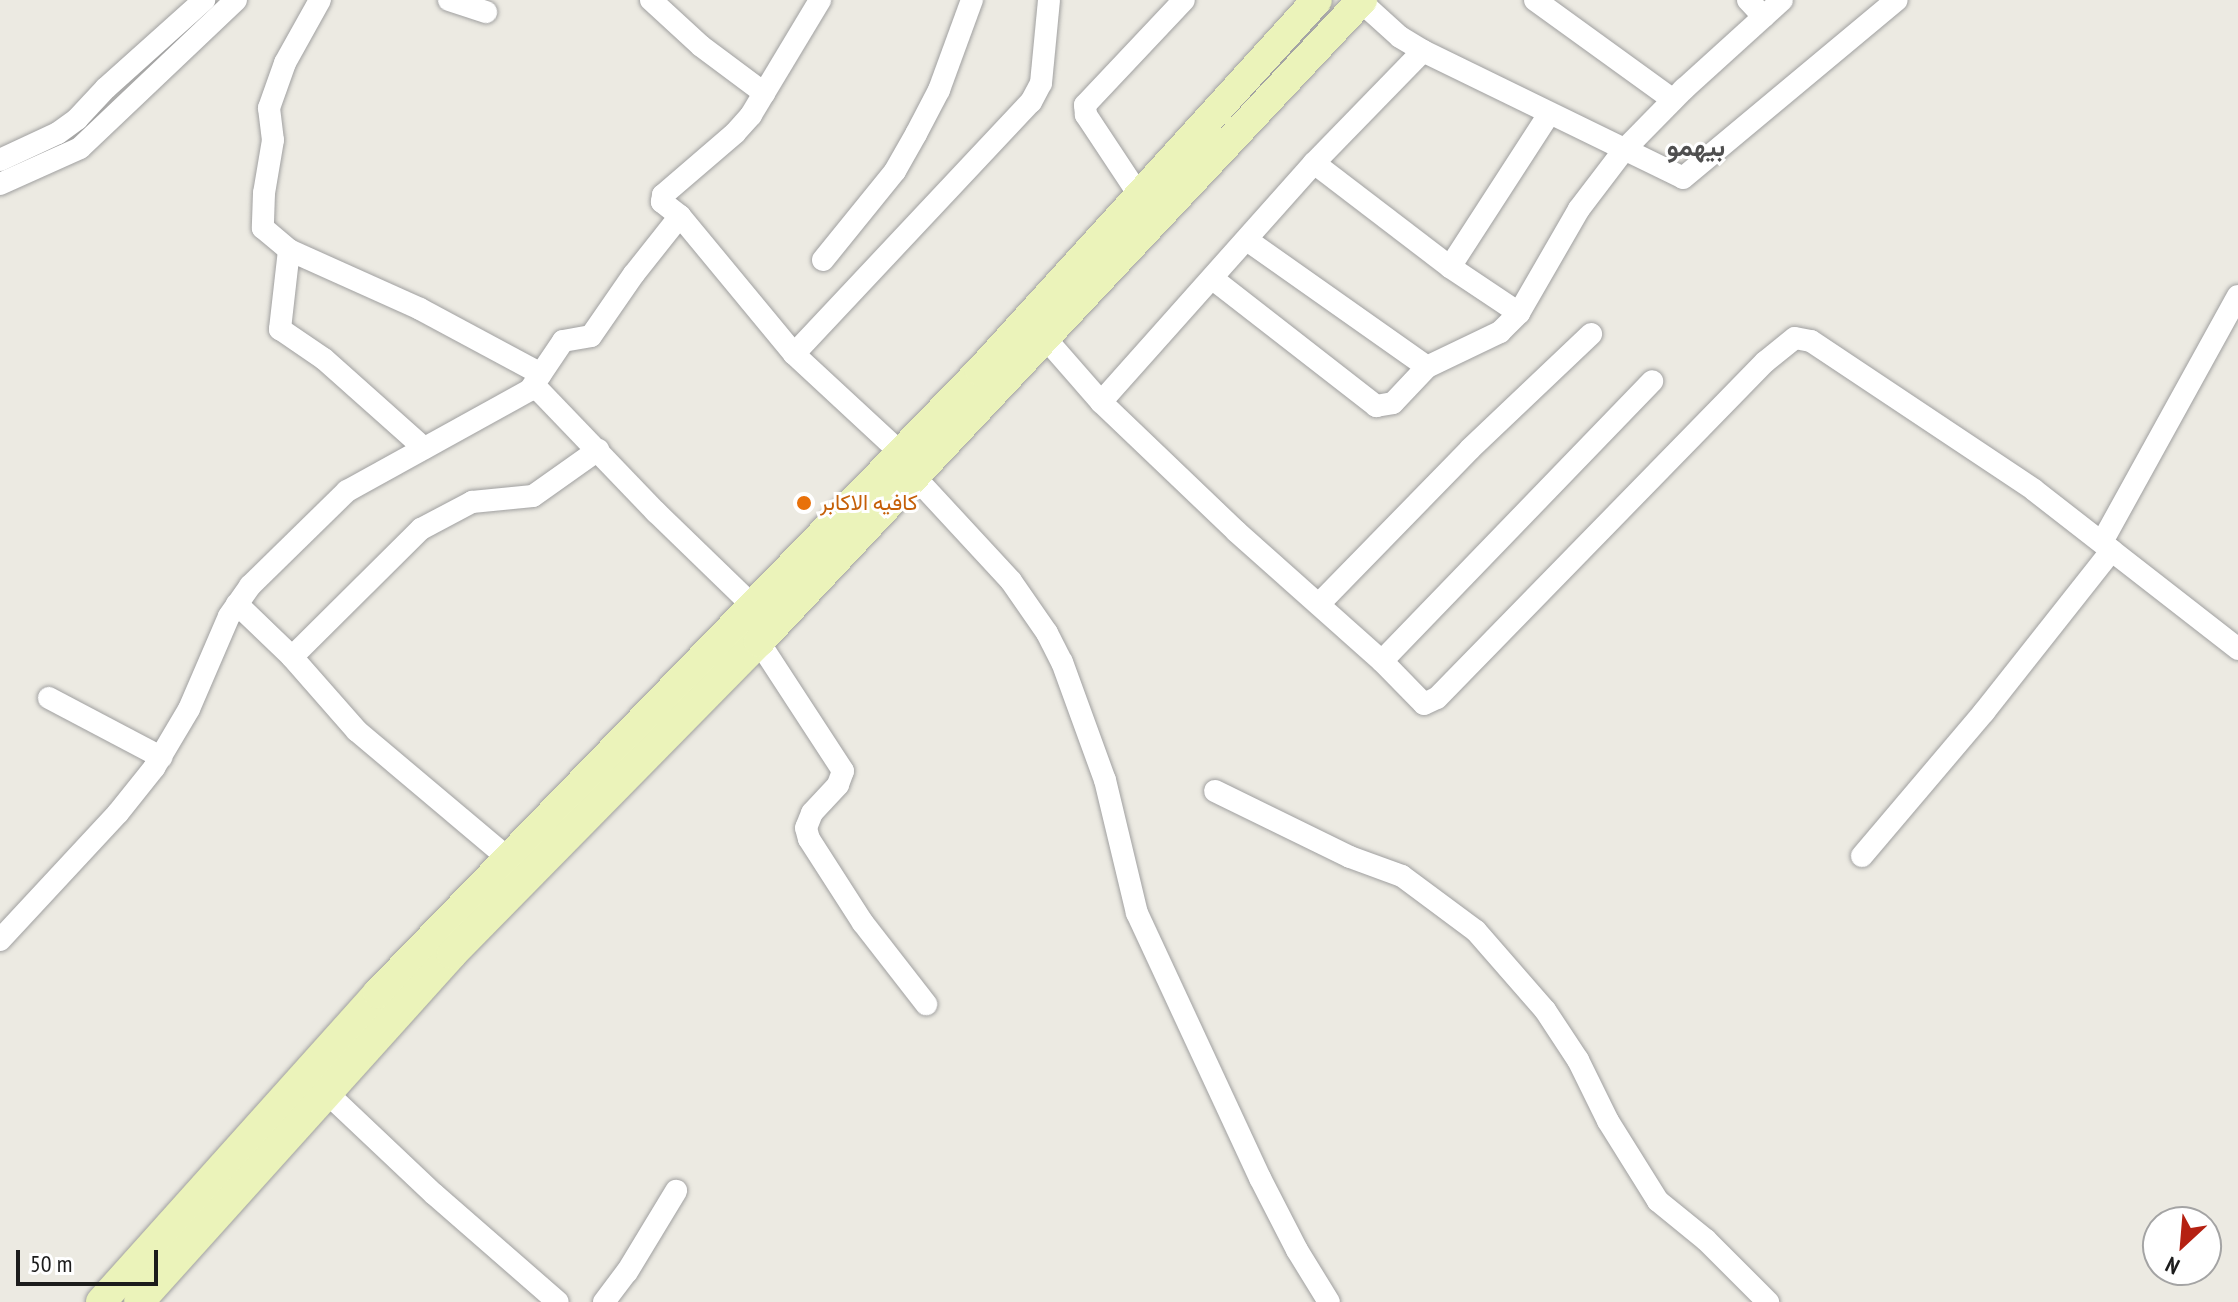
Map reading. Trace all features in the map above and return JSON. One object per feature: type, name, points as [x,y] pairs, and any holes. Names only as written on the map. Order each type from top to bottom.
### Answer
[{"type":"main road","points":[[139,1302],[452,954],[759,642],[980,371],[1141,198],[1317,0]]},
{"type":"main road","points":[[101,1302],[378,993],[751,604],[1046,339],[1361,0]]},
{"type":"street","points":[[0,160],[47,139],[77,119],[106,88],[204,0]]},
{"type":"street","points":[[0,184],[80,148],[236,0]]},
{"type":"street","points":[[320,0],[285,63],[269,108],[273,140],[264,193],[263,228],[289,250],[420,309],[538,379],[598,450],[751,604]]},
{"type":"street","points":[[449,0],[486,12]]},
{"type":"street","points":[[651,0],[701,46],[764,93]]},
{"type":"street","points":[[820,0],[764,93],[735,133],[663,195],[662,202],[680,216],[794,354],[907,463],[1011,581],[1062,662],[1105,780],[1137,913],[1260,1178],[1297,1250],[1329,1302]]},
{"type":"street","points":[[823,260],[869,207],[916,134],[939,90],[972,0]]},
{"type":"street","points":[[794,354],[1031,102],[1041,83],[1049,0]]},
{"type":"street","points":[[1141,198],[1086,115],[1085,105],[1184,0]]},
{"type":"street","points":[[1361,0],[1400,37],[1423,51],[1686,178],[1897,0]]},
{"type":"street","points":[[1535,0],[1673,100]]},
{"type":"street","points":[[1748,0],[1764,17]]},
{"type":"street","points":[[1213,279],[1376,406],[1393,403],[1427,367],[1492,338],[1519,313],[1579,209],[1624,150],[1673,100],[1782,0]]},
{"type":"street","points":[[1101,402],[1314,163],[1423,51]]},
{"type":"street","points":[[1450,267],[1549,114]]},
{"type":"street","points":[[1314,163],[1450,267],[1519,313]]},
{"type":"street","points":[[0,940],[118,813],[161,757],[189,709],[215,645],[237,604],[270,566],[347,491],[523,395],[538,379],[563,341],[591,336],[680,216]]},
{"type":"street","points":[[1247,240],[1427,367]]},
{"type":"street","points":[[289,250],[280,329],[283,334],[324,359],[424,448]]},
{"type":"street","points":[[1862,856],[1984,712],[2107,546],[2238,296]]},
{"type":"street","points":[[1319,604],[1476,443],[1591,334]]},
{"type":"street","points":[[1046,339],[1101,402],[1237,532],[1382,661],[1424,704],[1437,698],[1765,362],[1795,338],[1811,341],[2034,490],[2238,649]]},
{"type":"street","points":[[1382,661],[1652,381]]},
{"type":"street","points":[[292,657],[421,529],[472,502],[533,496],[598,450]]},
{"type":"street","points":[[237,604],[292,657],[367,740],[509,859]]},
{"type":"street","points":[[759,642],[843,771],[838,785],[812,813],[806,828],[809,839],[863,923],[926,1004]]},
{"type":"street","points":[[49,698],[161,757]]},
{"type":"street","points":[[1215,791],[1350,857],[1402,876],[1476,931],[1545,1010],[1578,1060],[1608,1121],[1658,1201],[1706,1240],[1768,1302]]},
{"type":"street","points":[[326,1092],[434,1194],[558,1302]]},
{"type":"street","points":[[604,1302],[627,1272],[676,1191]]},
{"type":"place","name":"كافيه الاكابر","points":[[804,503]]},
{"type":"district","name":"بيهمو","points":[[1696,147]]}]
